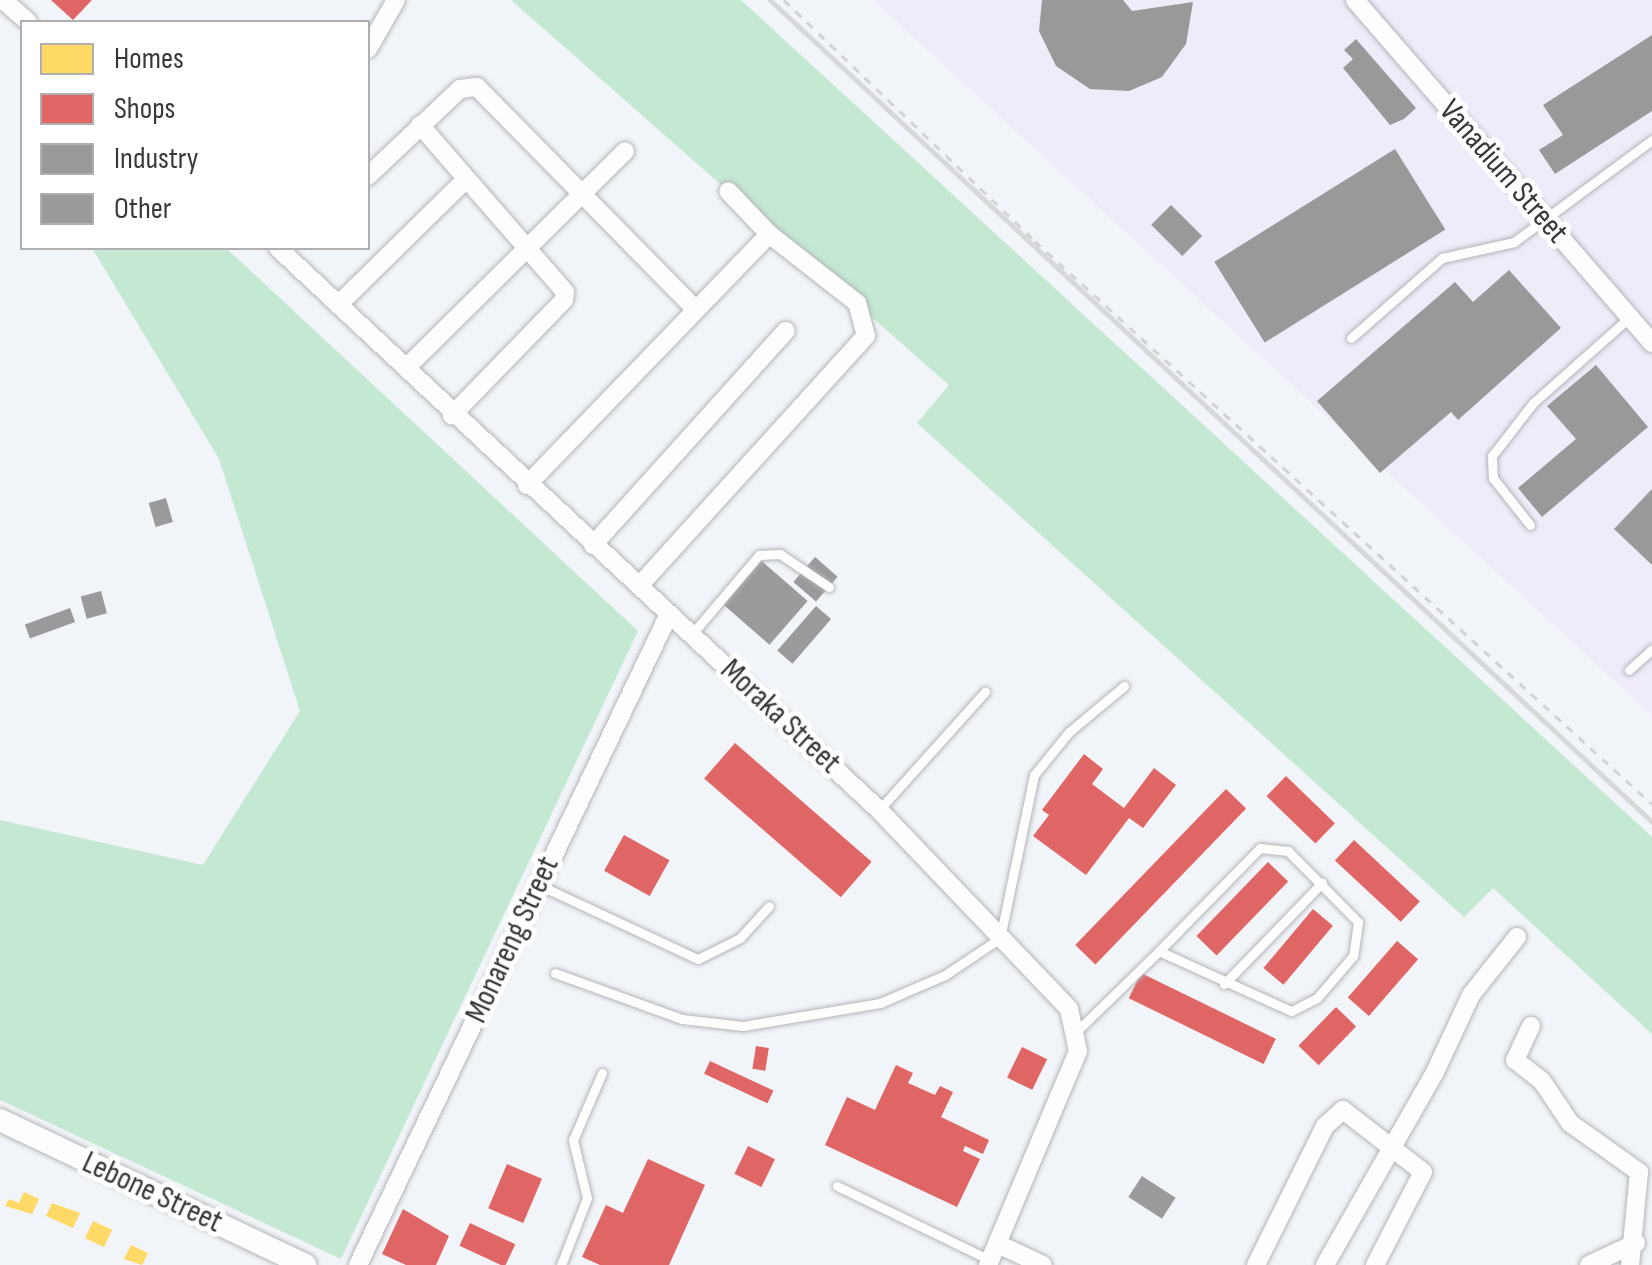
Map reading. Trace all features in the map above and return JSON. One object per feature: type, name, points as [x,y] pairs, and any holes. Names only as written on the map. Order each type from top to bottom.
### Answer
[{"type":"street","points":[[2,0],[26,20]]},
{"type":"street","points":[[370,46],[396,0]]},
{"type":"street","name":"Vanadium Street","points":[[1355,0],[1652,343]]},
{"type":"street","points":[[370,174],[460,89],[477,86],[583,190],[694,308]]},
{"type":"street","points":[[420,125],[562,286],[564,300],[452,414]]},
{"type":"street","points":[[406,368],[625,151]]},
{"type":"street","points":[[338,305],[466,179]]},
{"type":"street","points":[[639,586],[866,336],[857,303],[769,234],[728,190]]},
{"type":"street","points":[[527,484],[769,234]]},
{"type":"street","name":"Moraka Street","points":[[286,250],[452,414],[879,810],[1000,938],[1052,986],[1078,1030]]},
{"type":"street","points":[[593,545],[786,331]]},
{"type":"street","name":"Monareng Street","points":[[358,1265],[669,614]]},
{"type":"street","points":[[1325,1265],[1390,1142],[1435,1072],[1471,995],[1517,937]]},
{"type":"street","points":[[1531,1026],[1516,1060],[1542,1082],[1570,1123],[1639,1172],[1636,1243],[1630,1265]]},
{"type":"street","points":[[1043,1265],[993,1257],[1078,1051],[1078,1030]]},
{"type":"street","points":[[1256,1265],[1333,1114],[1350,1112],[1418,1163],[1422,1178],[1375,1265]]},
{"type":"street","name":"Lebone Street","points":[[0,1120],[304,1265]]},
{"type":"street","points":[[1589,1265],[1636,1243]]},
{"type":"lane","points":[[1351,338],[1442,258],[1508,245],[1540,216],[1652,140]]},
{"type":"lane","points":[[1530,525],[1493,478],[1492,456],[1533,402],[1630,317]]},
{"type":"lane","points":[[692,634],[758,555],[780,554],[829,587]]},
{"type":"lane","points":[[1629,670],[1652,649]]},
{"type":"lane","points":[[555,973],[682,1019],[743,1026],[880,1003],[978,958],[1000,938],[1034,775],[1069,732],[1124,686]]},
{"type":"lane","points":[[879,810],[985,692]]},
{"type":"lane","points":[[1078,1030],[1260,848],[1288,851],[1354,915],[1360,940],[1317,998],[1282,1011],[1158,951]]},
{"type":"lane","points":[[1224,984],[1322,883]]},
{"type":"lane","points":[[539,885],[698,959],[740,938],[770,906]]},
{"type":"lane","points":[[561,1265],[587,1198],[572,1140],[602,1073]]},
{"type":"lane","points":[[837,1186],[993,1257]]},
{"type":"path","points":[[784,0],[1021,228],[1652,804]]},
{"type":"shaded area","points":[[873,0],[1652,0],[1652,715]]},
{"type":"green space","points":[[511,0],[741,0],[1652,837],[1652,1034],[1493,888],[1464,917],[917,423],[949,385]]},
{"type":"green space","points":[[93,250],[228,250],[638,631],[341,1259],[0,1100],[0,820],[203,865],[300,711],[219,459]]},
{"type":"building: Homes","points":[[24,1192],[39,1199],[32,1214],[5,1206],[9,1199],[19,1203]]},
{"type":"building: Homes","points":[[52,1203],[80,1213],[73,1228],[46,1216]]},
{"type":"building: Homes","points":[[93,1221],[112,1230],[104,1247],[85,1238]]},
{"type":"building: Homes","points":[[131,1245],[148,1253],[142,1265],[124,1259]]},
{"type":"building: Shops","points":[[51,0],[92,0],[73,20]]},
{"type":"building: Shops","points":[[735,743],[872,862],[841,897],[704,778]]},
{"type":"building: Shops","points":[[1084,754],[1103,769],[1092,784],[1124,808],[1154,768],[1176,785],[1143,828],[1129,818],[1086,875],[1033,836],[1049,815],[1042,810]]},
{"type":"building: Shops","points":[[1286,776],[1335,823],[1315,843],[1267,796]]},
{"type":"building: Shops","points":[[1226,789],[1246,808],[1095,965],[1075,945]]},
{"type":"building: Shops","points":[[624,835],[669,860],[650,896],[604,871]]},
{"type":"building: Shops","points":[[1354,840],[1420,901],[1401,922],[1335,860]]},
{"type":"building: Shops","points":[[1268,862],[1288,881],[1217,956],[1196,936]]},
{"type":"building: Shops","points":[[1313,909],[1333,926],[1283,985],[1264,968]]},
{"type":"building: Shops","points":[[1397,941],[1418,959],[1369,1016],[1348,998]]},
{"type":"building: Shops","points":[[1141,973],[1276,1039],[1264,1064],[1129,998]]},
{"type":"building: Shops","points":[[1336,1007],[1356,1026],[1319,1065],[1298,1046]]},
{"type":"building: Shops","points":[[756,1046],[769,1048],[765,1071],[752,1069]]},
{"type":"building: Shops","points":[[1022,1047],[1047,1059],[1032,1090],[1007,1078]]},
{"type":"building: Shops","points":[[710,1061],[773,1091],[768,1103],[704,1074]]},
{"type":"building: Shops","points":[[896,1065],[913,1073],[908,1083],[935,1095],[940,1086],[953,1092],[941,1117],[989,1140],[983,1154],[965,1146],[963,1151],[980,1159],[957,1207],[825,1145],[847,1097],[875,1110]]},
{"type":"building: Shops","points":[[748,1146],[775,1159],[761,1187],[734,1174]]},
{"type":"building: Shops","points":[[648,1159],[705,1185],[669,1265],[600,1265],[582,1257],[606,1205],[623,1213]]},
{"type":"building: Shops","points":[[507,1164],[542,1179],[523,1223],[488,1208]]},
{"type":"building: Shops","points":[[403,1209],[449,1236],[436,1265],[406,1265],[382,1254]]},
{"type":"building: Shops","points":[[470,1223],[515,1244],[506,1265],[459,1246]]},
{"type":"building: Industry","points":[[1042,0],[1123,0],[1132,11],[1193,2],[1186,44],[1162,77],[1129,91],[1090,89],[1056,66],[1039,31]]},
{"type":"building: Industry","points":[[1652,35],[1652,111],[1555,174],[1539,150],[1563,135],[1543,105]]},
{"type":"building: Industry","points":[[1356,39],[1416,108],[1404,119],[1390,125],[1343,68],[1353,59],[1344,50]]},
{"type":"building: Industry","points":[[1395,149],[1445,230],[1265,342],[1214,262]]},
{"type":"building: Industry","points":[[1171,205],[1202,236],[1182,256],[1151,225]]},
{"type":"building: Industry","points":[[1509,270],[1561,328],[1458,420],[1451,412],[1380,473],[1317,401],[1455,282],[1473,302]]},
{"type":"building: Industry","points":[[1596,365],[1648,427],[1542,517],[1518,488],[1576,439],[1547,406]]},
{"type":"building: Industry","points":[[1652,489],[1652,565],[1614,529]]},
{"type":"building: Other","points":[[166,498],[173,522],[156,527],[149,503]]},
{"type":"building: Other","points":[[757,557],[808,601],[770,645],[719,601]]},
{"type":"building: Other","points":[[815,557],[838,577],[816,602],[793,582]]},
{"type":"building: Other","points":[[101,591],[107,613],[87,619],[81,596]]},
{"type":"building: Other","points":[[816,606],[831,619],[792,664],[777,651]]},
{"type":"building: Other","points":[[70,608],[75,622],[30,639],[25,624]]},
{"type":"building: Other","points":[[1142,1176],[1176,1198],[1162,1219],[1128,1197]]},
{"type":"railway","points":[[770,0],[1652,822]]}]
